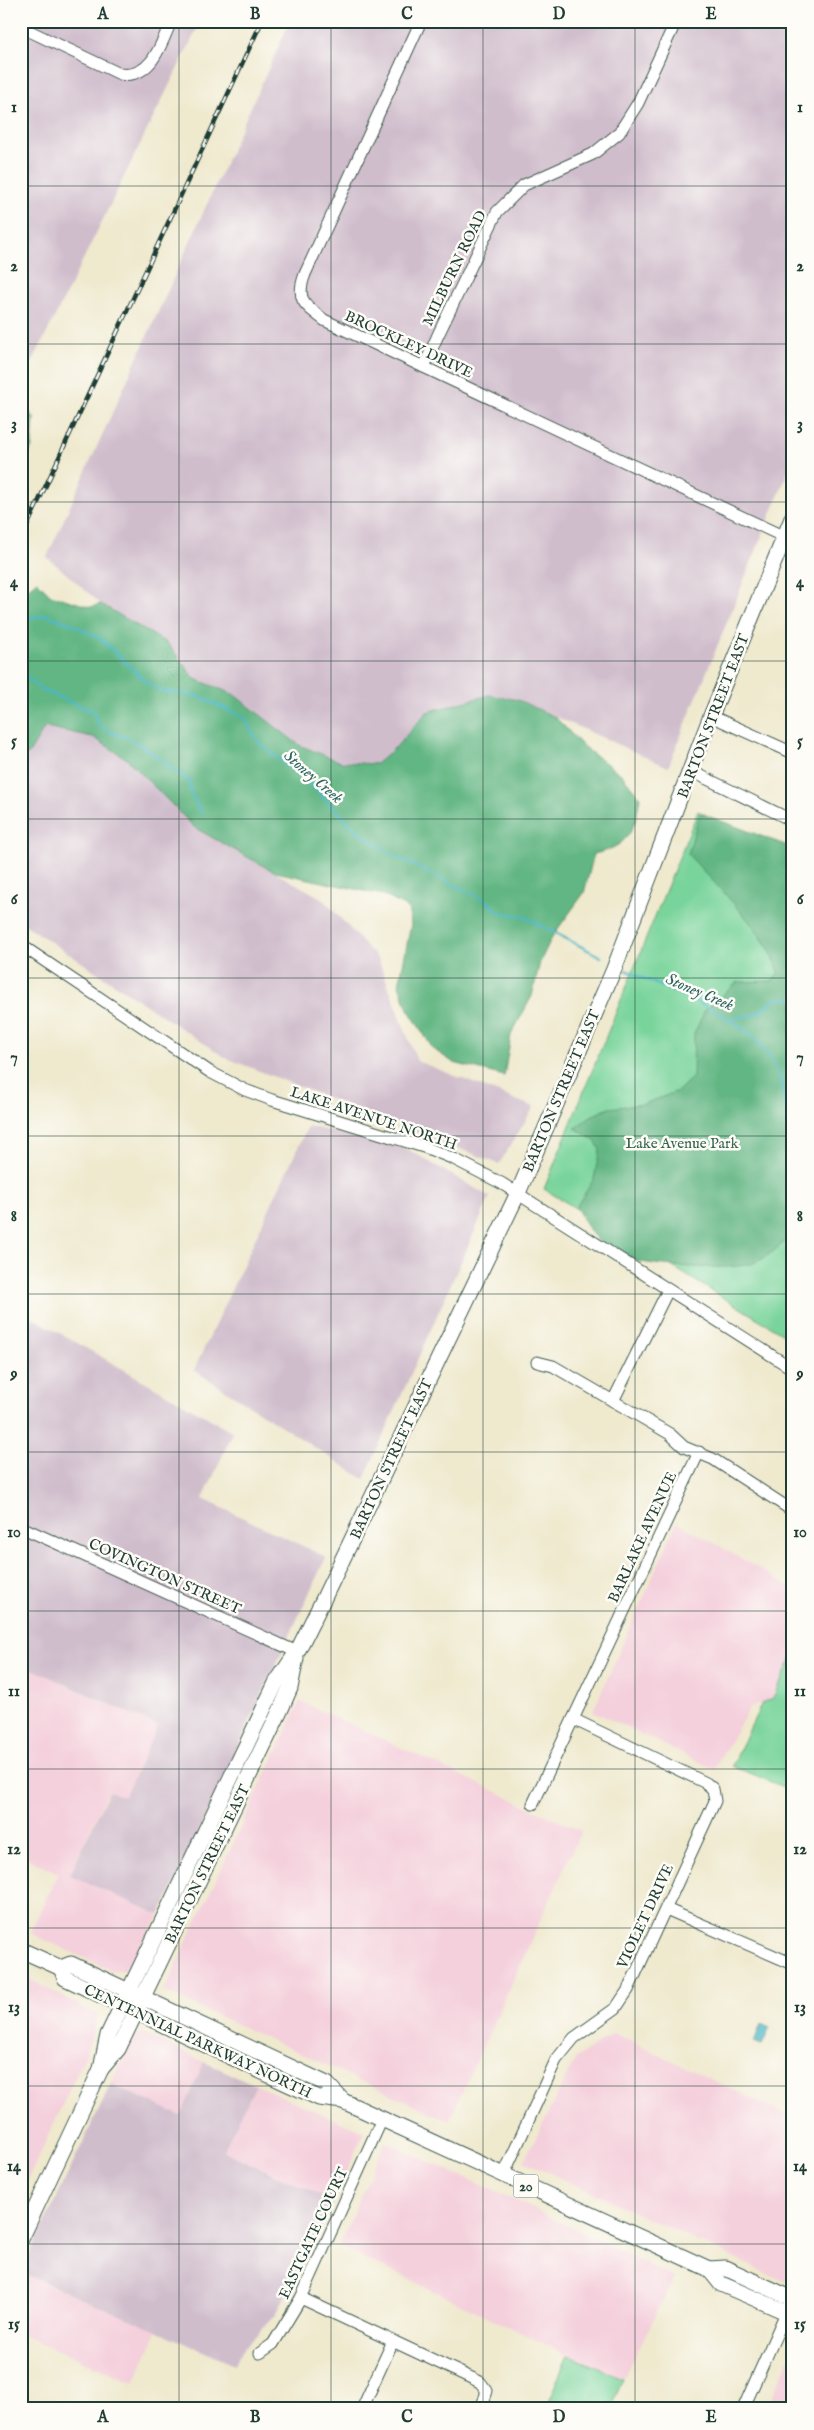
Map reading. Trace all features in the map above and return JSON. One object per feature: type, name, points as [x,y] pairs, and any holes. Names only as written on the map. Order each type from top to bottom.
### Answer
[{"type":"main road","name":"BARTON STREET EAST","points":[[21,2239],[101,2069],[108,2035],[122,2005],[276,1683],[297,1652],[518,1193],[614,969],[711,716],[788,539],[793,516]]},
{"type":"main road","name":"BARTON STREET EAST","points":[[101,2069],[118,2049],[290,1688],[297,1652]]},
{"type":"main road","points":[[182,1879],[196,1886]]},
{"type":"main road","name":"CENTENNIAL PARKWAY NORTH","points":[[21,1950],[61,1968],[65,1978],[320,2098],[343,2101],[503,2176],[710,2269],[725,2268],[791,2304]]},
{"type":"main road","name":"CENTENNIAL PARKWAY NORTH","points":[[61,1968],[71,1964],[327,2084],[343,2101]]},
{"type":"street","points":[[21,27],[120,74],[130,75],[139,73],[149,66],[171,21]]},
{"type":"street","name":"BROCKLEY DRIVE","points":[[421,21],[300,288],[300,296],[304,305],[324,320],[788,539]]},
{"type":"street","name":"MILBURN ROAD","points":[[424,367],[497,212],[524,185],[593,154],[619,133],[638,103],[676,21]]},
{"type":"street","points":[[711,716],[793,753]]},
{"type":"street","points":[[691,771],[793,821]]},
{"type":"street","name":"LAKE AVENUE NORTH","points":[[21,945],[210,1072],[272,1100],[393,1137],[454,1159],[518,1193],[793,1369]]},
{"type":"street","points":[[613,1401],[668,1290]]},
{"type":"street","points":[[537,1362],[553,1366],[670,1434],[684,1447],[699,1452],[727,1467],[793,1510]]},
{"type":"street","name":"BARLAKE AVENUE","points":[[533,1804],[699,1452]]},
{"type":"street","name":"COVINGTON STREET","points":[[21,1527],[297,1652]]},
{"type":"street","name":"VIOLET DRIVE","points":[[503,2176],[554,2063],[574,2038],[610,2014],[621,2002],[715,1801],[713,1789],[706,1783],[573,1719]]},
{"type":"street","points":[[666,1909],[793,1964]]},
{"type":"street","name":"EASTGATE COURT","points":[[260,2353],[273,2344],[301,2298],[382,2119]]},
{"type":"street","points":[[301,2298],[480,2382],[487,2391],[481,2409]]},
{"type":"street","points":[[743,2409],[791,2304]]},
{"type":"street","points":[[362,2409],[393,2341]]},
{"type":"shaded area","points":[[21,21],[201,21],[29,369],[21,369]]},
{"type":"shaded area","points":[[290,21],[793,21],[793,460],[668,767],[518,700],[397,746],[376,764],[341,762],[299,745],[233,694],[195,679],[168,644],[101,604],[47,557]]},
{"type":"shaded area","points":[[45,727],[93,737],[127,759],[195,828],[323,899],[378,959],[417,1061],[534,1107],[499,1164],[226,1058],[21,922],[21,752],[28,755]]},
{"type":"shaded area","points":[[308,1126],[409,1150],[490,1197],[364,1479],[194,1370]]},
{"type":"shaded area","points":[[21,1311],[233,1432],[203,1499],[326,1557],[160,1915],[70,1875],[109,1791],[124,1797],[158,1726],[21,1664]]},
{"type":"shaded area","points":[[677,1522],[793,1588],[793,1655],[773,1698],[749,1709],[714,1769],[593,1711]]},
{"type":"shaded area","points":[[21,1664],[158,1726],[124,1797],[108,1791],[70,1875],[160,1915],[125,1970],[114,1972],[30,1933],[58,1873],[21,1856]]},
{"type":"shaded area","points":[[300,1701],[581,1831],[449,2121],[164,1991]]},
{"type":"shaded area","points":[[21,1975],[98,2015],[86,2054],[21,2194]]},
{"type":"shaded area","points":[[141,2032],[204,2062],[181,2116],[111,2084],[134,2036]]},
{"type":"shaded area","points":[[614,2033],[793,2118],[793,2148],[788,2161],[793,2163],[793,2267],[785,2282],[524,2161],[576,2058]]},
{"type":"shaded area","points":[[204,2062],[256,2085],[223,2151],[334,2201],[276,2314],[241,2351],[235,2365],[21,2272],[111,2084],[181,2116]]},
{"type":"shaded area","points":[[256,2085],[364,2132],[334,2201],[223,2151]]},
{"type":"shaded area","points":[[385,2142],[507,2196],[675,2278],[623,2378],[568,2355],[339,2246]]},
{"type":"shaded area","points":[[21,2272],[157,2331],[134,2383],[21,2334]]},
{"type":"shaded area","points":[[793,2351],[793,2409],[766,2409],[791,2355]]},
{"type":"green space","points":[[21,402],[34,418],[32,447],[21,471]]},
{"type":"green space","points":[[37,581],[51,595],[91,607],[101,604],[168,644],[195,679],[233,694],[299,745],[341,762],[376,764],[397,746],[427,712],[489,695],[518,700],[555,717],[585,748],[622,775],[640,797],[636,819],[623,841],[606,851],[594,854],[584,893],[552,937],[540,962],[532,996],[511,1035],[504,1076],[454,1063],[433,1049],[408,1009],[399,985],[411,924],[408,908],[383,895],[276,872],[267,868],[195,828],[127,759],[93,737],[45,727],[28,755],[21,752],[21,600],[26,590]]},
{"type":"green space","name":"Lake Avenue Park","points":[[698,811],[793,858],[793,1340],[544,1189]]},
{"type":"green space","name":"Lake Avenue Park","points":[[700,813],[793,848],[793,1235],[761,1260],[728,1267],[686,1267],[645,1263],[617,1255],[603,1246],[588,1228],[576,1207],[594,1179],[600,1149],[595,1141],[575,1128],[591,1116],[609,1108],[644,1104],[678,1091],[693,1077],[694,1034],[705,1010],[738,982],[773,981],[779,973],[774,958],[754,927],[688,854]]},
{"type":"green space","points":[[793,1655],[793,1791],[732,1766],[762,1703],[773,1698]]},
{"type":"green space","points":[[568,2355],[623,2378],[610,2409],[545,2409]]},
{"type":"water","points":[[761,2024],[770,2028],[762,2045],[754,2042]]},
{"type":"waterway","name":"Stoney Creek","points":[[21,619],[46,615],[72,624],[101,639],[146,682],[162,691],[198,696],[245,718],[258,742],[314,788],[357,831],[393,855],[485,900],[499,912],[525,917],[601,957]]},
{"type":"waterway","points":[[21,673],[43,690],[94,712],[100,726],[136,742],[190,781],[190,791],[201,813]]},
{"type":"waterway","points":[[626,970],[714,1010],[754,1038],[769,1055],[779,1076],[790,1133],[793,1136]]},
{"type":"waterway","name":"Stoney Creek","points":[[731,1019],[757,1014],[776,999],[793,999]]},
{"type":"railway","points":[[21,539],[262,21]]}]
